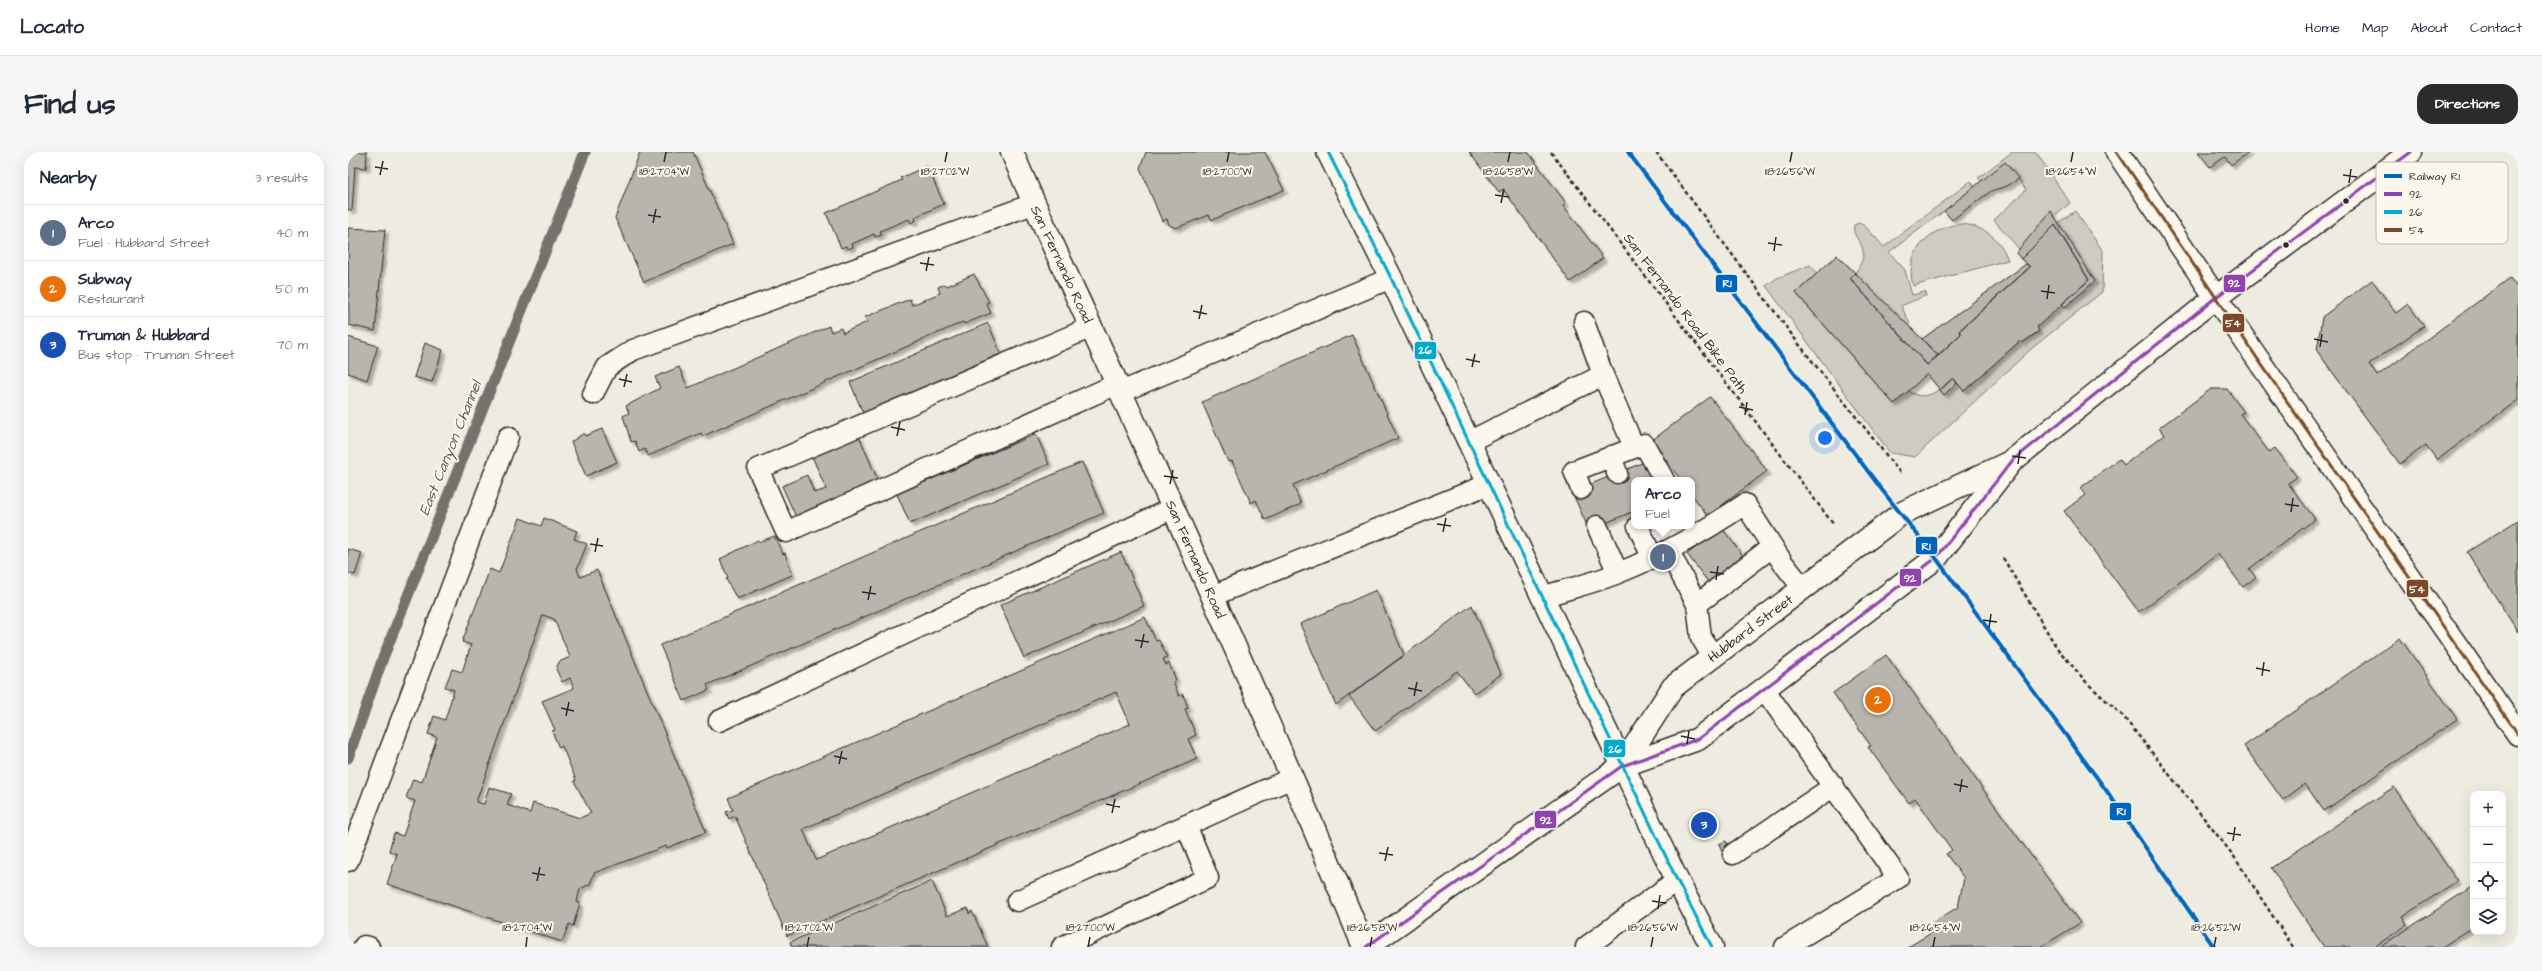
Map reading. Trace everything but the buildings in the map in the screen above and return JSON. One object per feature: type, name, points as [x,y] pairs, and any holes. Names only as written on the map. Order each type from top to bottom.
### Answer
[{"type":"main road","name":"San Fernando Road","points":[[1012,152],[1034,204],[1092,327],[1173,508],[1365,947]]},
{"type":"main road","points":[[1328,152],[1391,278],[1677,880],[1712,947]]},
{"type":"main road","points":[[2117,152],[2215,298],[2518,734]]},
{"type":"main road","points":[[2398,162],[2411,152]]},
{"type":"main road","points":[[2012,461],[2215,298],[2376,178]]},
{"type":"main road","name":"Hubbard Street","points":[[1622,766],[1673,687],[1902,514],[2012,461]]},
{"type":"main road","name":"Hubbard Street","points":[[1365,947],[1622,766],[1698,739],[1936,558],[2012,461]]},
{"type":"lane","points":[[593,394],[607,367],[633,350],[1034,204]]},
{"type":"lane","points":[[1092,327],[758,469],[786,532],[1119,388],[1391,278]]},
{"type":"lane","points":[[1584,322],[1603,375],[1634,447]]},
{"type":"lane","points":[[1468,442],[1603,375]]},
{"type":"lane","points":[[348,861],[508,437]]},
{"type":"lane","points":[[1581,489],[1574,471],[1614,465],[1634,447],[1644,444],[1662,477]]},
{"type":"lane","points":[[1212,596],[1489,484]]},
{"type":"lane","points":[[1542,597],[1618,573],[1660,554],[1693,531],[1745,504],[1772,547],[1803,588]]},
{"type":"lane","points":[[719,721],[1173,508]]},
{"type":"lane","points":[[1597,526],[1618,573]]},
{"type":"lane","points":[[1643,529],[1697,604],[1701,637],[1713,657]]},
{"type":"lane","points":[[1697,604],[1772,547]]},
{"type":"lane","points":[[1764,689],[1898,878],[1785,947]]},
{"type":"lane","points":[[1017,901],[1292,778]]},
{"type":"lane","points":[[1732,854],[1834,786]]},
{"type":"lane","points":[[1062,947],[1208,878],[1186,825]]},
{"type":"lane","points":[[1586,947],[1677,880]]},
{"type":"path","name":"San Fernando Road Bike Path","points":[[1551,152],[1834,525]]},
{"type":"path","points":[[1656,152],[1798,343],[1901,474]]},
{"type":"path","points":[[2002,558],[2057,648],[2087,683],[2123,716],[2233,855],[2293,947]]},
{"type":"shaded area","points":[[2012,152],[2036,152],[2070,203],[2019,249],[1994,220],[2026,190],[2019,179],[1982,182],[1978,178]]},
{"type":"shaded area","points":[[1971,181],[1975,188],[1889,252],[1905,270],[1912,295],[1925,292],[1927,295],[1901,306],[1910,323],[1907,325],[1855,273],[1861,263],[1863,250],[1861,244],[1855,236],[1854,225],[1859,223],[1864,225],[1884,247]]},
{"type":"shaded area","points":[[2075,211],[2103,251],[2102,292],[2031,349],[1915,457],[1890,453],[1766,286],[1777,278],[1810,265],[1817,273],[1796,293],[1894,404],[1908,391],[1921,396],[1932,394],[1938,391],[1953,378],[1964,391],[2020,341],[2022,343],[2039,332],[2037,327],[2055,225]]},
{"type":"shaded area","points":[[1961,224],[1977,227],[1990,234],[2001,245],[2008,260],[1913,286],[1911,274],[1912,263],[1922,244],[1929,236],[1939,230],[1949,226]]},
{"type":"waterway","name":"East Canyon Channel","points":[[348,758],[383,658],[585,152]]},
{"type":"rail line","name":"R1","points":[[1628,152],[1882,490],[1936,558],[2106,790],[2214,947]]},
{"type":"transit line","name":"26","points":[[1328,152],[1391,278],[1677,880],[1712,947]]},
{"type":"transit line","name":"54","points":[[2117,152],[2257,358],[2518,734]]},
{"type":"transit line","name":"92","points":[[2398,162],[2411,152]]},
{"type":"transit line","name":"92","points":[[1366,947],[1622,766],[1698,739],[1936,558],[2012,461],[2215,298],[2376,178]]},
{"type":"place","name":"Arco","points":[[1663,557]]},
{"type":"place","name":"Subway","points":[[1878,700]]},
{"type":"place","name":"Truman & Hubbard","points":[[1704,825]]}]
